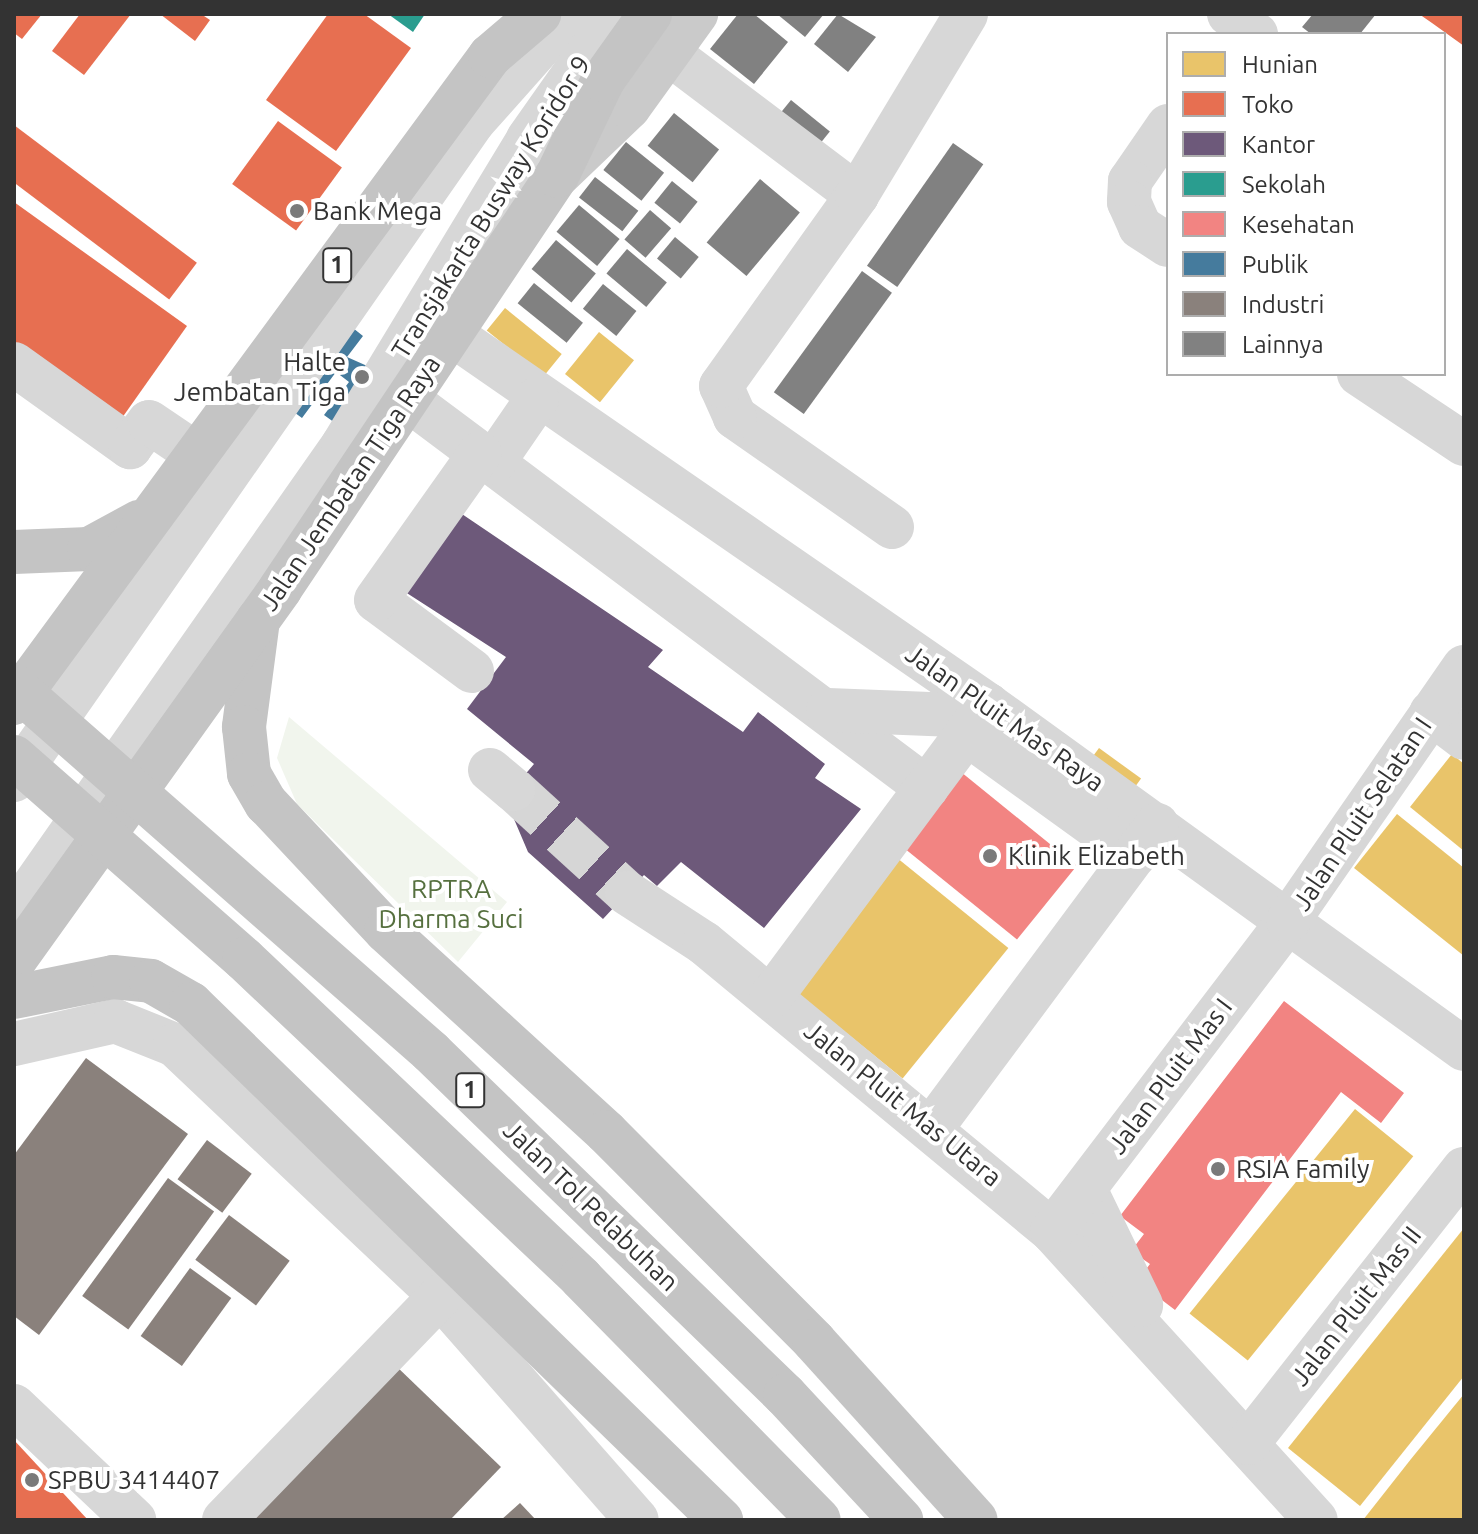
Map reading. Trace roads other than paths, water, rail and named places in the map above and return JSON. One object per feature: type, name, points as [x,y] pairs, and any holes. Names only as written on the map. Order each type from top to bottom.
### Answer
[{"type":"highway","name":"1","points":[[14,703],[490,56],[539,14]]},
{"type":"highway","name":"Jalan Jembatan Tiga Raya","points":[[14,961],[258,620],[557,176],[603,80],[659,33]]},
{"type":"highway","points":[[14,552],[89,549],[124,537],[156,507]]},
{"type":"highway","points":[[258,620],[244,727],[249,774],[266,803],[352,898],[606,1132],[814,1341],[976,1520]]},
{"type":"highway","name":"Jalan Tol Pelabuhan","points":[[14,686],[431,1052],[774,1384],[901,1520]]},
{"type":"highway","name":"1","points":[[14,757],[244,959],[581,1278],[819,1520]]},
{"type":"highway","points":[[14,997],[113,977],[151,981],[191,1004],[721,1520]]},
{"type":"main road","points":[[490,56],[506,14]]},
{"type":"main road","points":[[659,33],[696,14]]},
{"type":"street","name":"Transjakarta Busway Koridor 9","points":[[14,780],[473,122],[569,14]]},
{"type":"street","name":"Transjakarta Busway Koridor 9","points":[[14,914],[343,445],[528,139],[616,14]]},
{"type":"street","points":[[892,527],[735,417],[721,386],[857,195],[966,14]]},
{"type":"street","points":[[659,33],[857,195]]},
{"type":"street","points":[[1166,129],[1130,181],[1129,202],[1140,227],[1166,244]]},
{"type":"street","name":"Jalan Pluit Mas Raya","points":[[451,334],[1146,840],[1288,921],[1464,1049]]},
{"type":"street","points":[[14,364],[130,447],[149,422],[195,453]]},
{"type":"street","points":[[1362,376],[1464,444]]},
{"type":"street","points":[[407,399],[828,710],[927,788]]},
{"type":"street","points":[[472,671],[376,600],[486,458],[537,399]]},
{"type":"street","name":"Jalan Pluit Selatan I","points":[[1288,921],[1447,725],[1464,667]]},
{"type":"street","points":[[828,710],[978,718]]},
{"type":"street","points":[[771,997],[978,718]]},
{"type":"street","points":[[934,1125],[1146,840]]},
{"type":"street","name":"Jalan Pluit Mas Utara","points":[[627,893],[771,997],[934,1125],[1052,1231],[1157,1340],[1316,1520]]},
{"type":"street","name":"Jalan Pluit Mas I","points":[[1052,1231],[1288,921]]},
{"type":"street","points":[[14,1044],[92,1023],[155,1031],[261,1119],[440,1296],[637,1520]]},
{"type":"street","name":"Jalan Pluit Mas II","points":[[1248,1443],[1464,1169]]},
{"type":"street","name":"Jalan Pluit Mas Utara","points":[[1085,1189],[1157,1340]]},
{"type":"street","points":[[224,1520],[440,1296]]},
{"type":"street","points":[[14,1406],[134,1520]]},
{"type":"tunnel","points":[[513,789],[627,893]]},
{"type":"place","name":"Bank Mega","points":[[297,211]]},
{"type":"place","name":"Halte Jembatan Tiga","points":[[362,377]]},
{"type":"place","name":"Klinik Elizabeth","points":[[990,856]]},
{"type":"place","name":"RSIA Family","points":[[1218,1169]]},
{"type":"place","name":"SPBU 3414407","points":[[32,1480]]},
{"type":"park label","name":"RPTRA Dharma Suci","points":[[451,904]]}]
